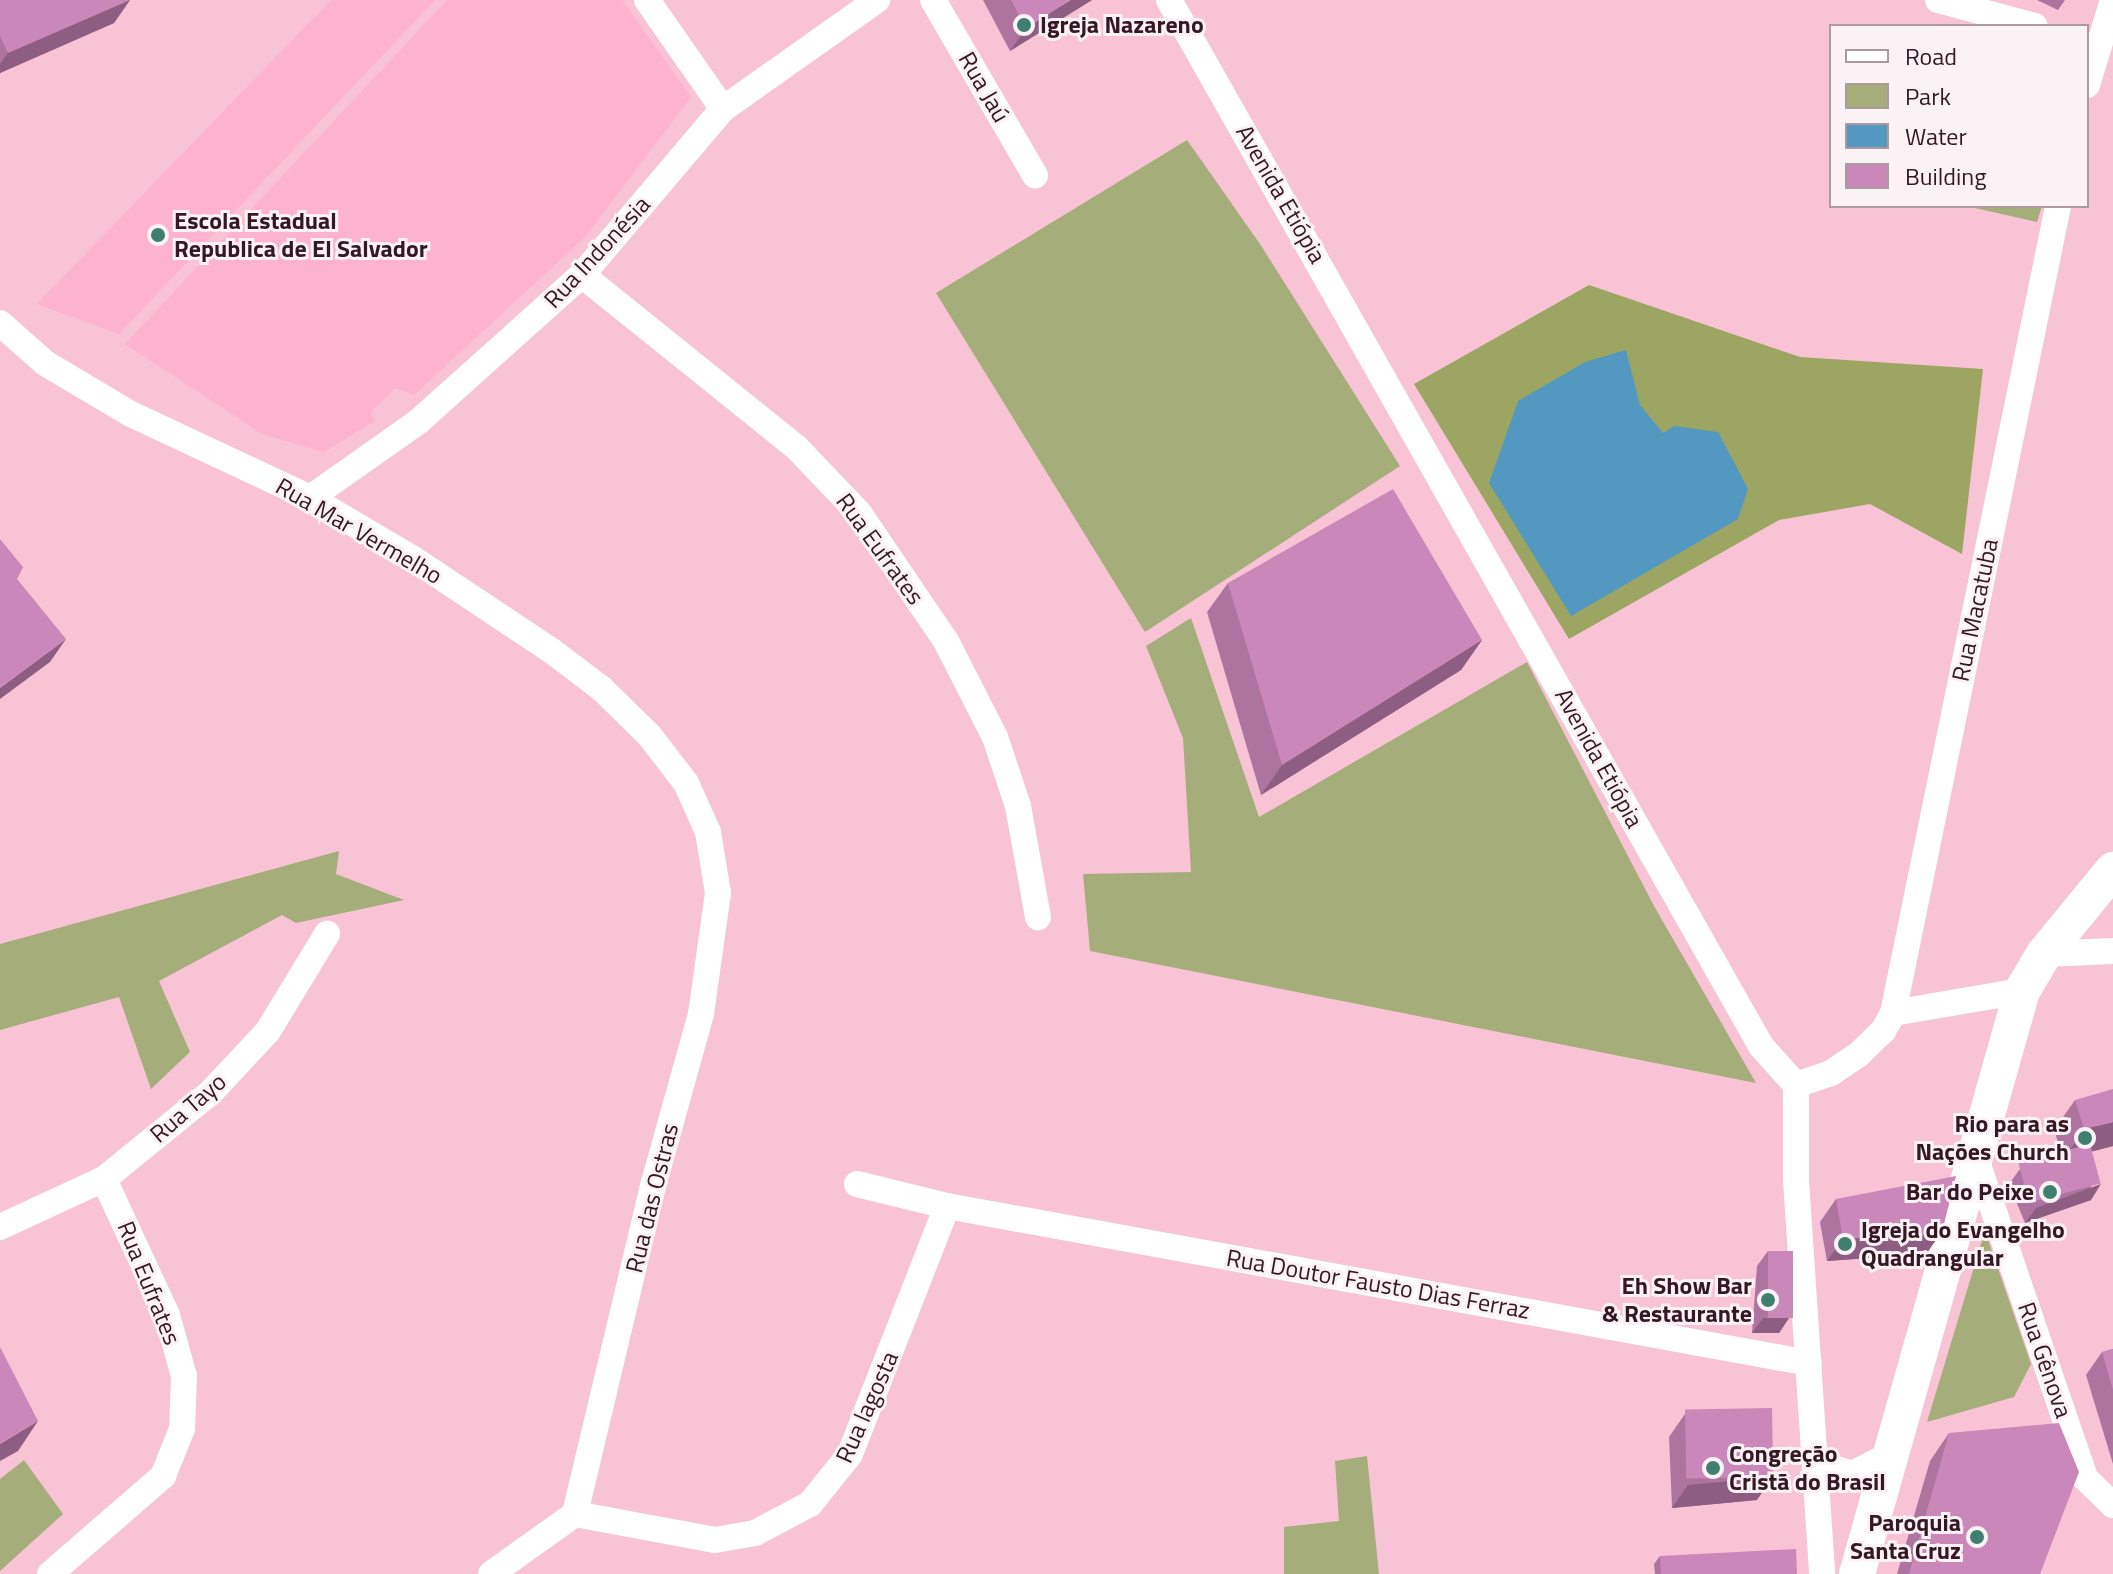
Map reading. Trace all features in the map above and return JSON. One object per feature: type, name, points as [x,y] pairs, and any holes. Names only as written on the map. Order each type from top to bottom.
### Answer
[{"type":"street","points":[[647,0],[723,109]]},
{"type":"street","name":"Rua Indonésia","points":[[310,498],[419,421],[582,275],[723,109],[877,0]]},
{"type":"street","name":"Rua Jaú","points":[[933,0],[1035,175]]},
{"type":"street","name":"Avenida Etiópia","points":[[1169,0],[1761,1046],[1796,1085]]},
{"type":"street","points":[[1938,0],[2028,24]]},
{"type":"street","points":[[2089,78],[2113,0]]},
{"type":"street","name":"Rua Macatuba","points":[[1893,1013],[2058,208]]},
{"type":"street","name":"Rua Eufrates","points":[[582,275],[796,447],[859,513],[946,641],[995,737],[1018,806],[1038,917]]},
{"type":"street","name":"Rua Mar Vermelho","points":[[0,323],[45,363],[131,414],[310,498],[412,558],[589,679],[649,735],[686,783]]},
{"type":"street","name":"Rua das Ostras","points":[[575,1514],[653,1186],[701,1014],[718,893],[708,832],[686,783]]},
{"type":"street","points":[[1857,1574],[1977,1162],[2022,991],[2044,954],[2113,870]]},
{"type":"street","name":"Rua Tayo","points":[[0,1227],[104,1179],[211,1092],[268,1031],[327,934]]},
{"type":"street","points":[[2044,954],[2113,951]]},
{"type":"street","points":[[1822,1574],[1796,1180],[1796,1085],[1831,1073],[1858,1055],[1883,1031],[1893,1013],[2022,991]]},
{"type":"street","name":"Rua Gênova","points":[[1977,1162],[2085,1478],[2112,1504]]},
{"type":"street","name":"Rua Eufrates","points":[[50,1574],[163,1476],[182,1429],[184,1376],[167,1315],[104,1179]]},
{"type":"street","name":"Rua Doutor Fausto Dias Ferraz","points":[[857,1184],[947,1206],[1809,1363]]},
{"type":"street","name":"Rua lagosta","points":[[575,1514],[715,1540],[755,1533],[810,1504],[850,1454],[947,1206]]},
{"type":"street","points":[[1817,1463],[1852,1474],[1891,1454]]},
{"type":"street","points":[[491,1574],[575,1514]]},
{"type":"shaded area","name":"Escola Estadual Republica de El Salvador","points":[[331,0],[435,0],[119,334],[37,304]]},
{"type":"shaded area","points":[[447,0],[622,0],[691,97],[586,236],[414,395],[395,388],[371,412],[375,421],[324,452],[262,434],[125,344]]},
{"type":"green space","points":[[1187,140],[1260,244],[1400,466],[1145,632],[936,293]]},
{"type":"green space","points":[[1975,208],[2041,208],[2037,222]]},
{"type":"green space","points":[[1589,285],[1800,357],[1983,369],[1962,554],[1870,504],[1779,520],[1569,639],[1414,384]]},
{"type":"green space","points":[[1191,618],[1259,817],[1527,662],[1654,906],[1756,1083],[1090,951],[1083,874],[1191,872],[1183,738],[1146,646]]},
{"type":"green space","points":[[339,851],[336,874],[404,900],[296,923],[282,915],[159,981],[190,1052],[151,1089],[119,997],[0,1030],[0,944]]},
{"type":"green space","points":[[1985,1231],[2031,1364],[2014,1397],[1927,1422]]},
{"type":"green space","points":[[1367,1456],[1379,1574],[1284,1574],[1284,1527],[1339,1521],[1335,1461]]},
{"type":"green space","points":[[24,1460],[63,1514],[0,1571],[0,1479]]},
{"type":"water","points":[[1626,350],[1640,405],[1663,433],[1674,426],[1718,432],[1748,489],[1738,519],[1571,616],[1489,483],[1518,401],[1585,362]]},
{"type":"building","points":[[0,0],[130,0],[8,53],[0,36]]},
{"type":"building","points":[[1011,0],[1071,0],[1026,28]]},
{"type":"building","points":[[1393,489],[1482,640],[1282,765],[1228,583]]},
{"type":"building","points":[[0,539],[23,567],[17,579],[66,639],[0,688]]},
{"type":"building","points":[[2113,1089],[2113,1122],[2084,1129],[2075,1100]]},
{"type":"building","points":[[2090,1144],[2101,1184],[2029,1203],[2019,1163]]},
{"type":"building","points":[[1956,1176],[1942,1232],[1843,1239],[1836,1199]]},
{"type":"building","points":[[1768,1251],[1793,1251],[1793,1318],[1768,1318]]},
{"type":"building","points":[[0,1347],[38,1421],[0,1444]]},
{"type":"building","points":[[2113,1349],[2113,1390],[2102,1352]]},
{"type":"building","points":[[1772,1408],[1773,1477],[1686,1479],[1685,1410]]},
{"type":"building","name":"Paroquia Santa Cruz","points":[[2059,1423],[2079,1472],[2040,1574],[1909,1574],[1949,1433]]},
{"type":"building","points":[[1796,1549],[1797,1574],[1661,1574],[1660,1556]]},
{"type":"place","name":"Igreja Nazareno","points":[[1024,25]]},
{"type":"place","name":"Escola Estadual Republica de El Salvador","points":[[158,235]]},
{"type":"place","name":"Rio para as Nações Church","points":[[2085,1138]]},
{"type":"place","name":"Bar do Peixe","points":[[2050,1192]]},
{"type":"place","name":"Igreja do Evangelho Quadrangular","points":[[1845,1244]]},
{"type":"place","name":"Eh Show Bar & Restaurante","points":[[1768,1300]]},
{"type":"place","name":"Congreção Cristã do Brasil","points":[[1713,1468]]},
{"type":"place","name":"Paroquia Santa Cruz","points":[[1977,1537]]}]
